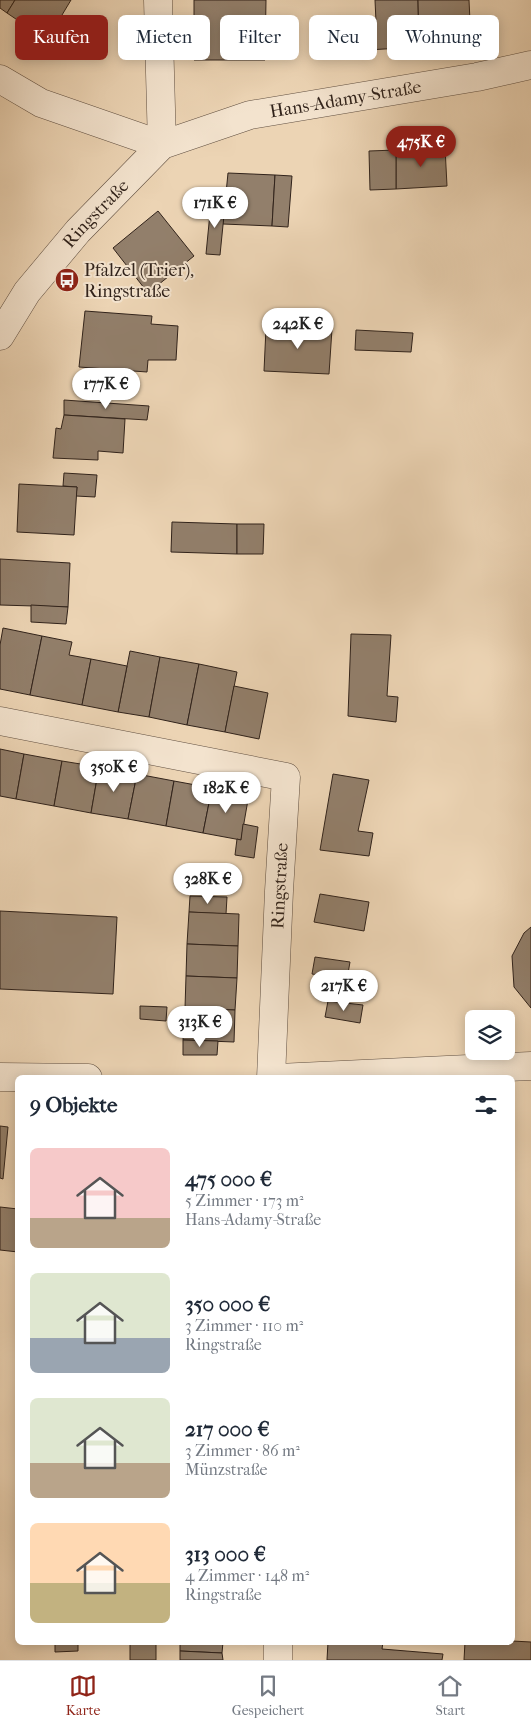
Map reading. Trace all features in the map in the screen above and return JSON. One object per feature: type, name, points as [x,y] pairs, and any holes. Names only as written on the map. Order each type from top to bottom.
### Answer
[{"type":"street","points":[[0,79],[40,104],[162,145],[158,0]]},
{"type":"street","name":"Hans-Adamy-Straße","points":[[162,145],[250,115],[477,77],[531,65]]},
{"type":"street","name":"Ringstraße","points":[[0,336],[27,292],[78,231],[162,145]]},
{"type":"street","name":"Ringstraße","points":[[0,721],[286,777],[279,891],[272,1075]]},
{"type":"street","points":[[341,1075],[531,1066]]},
{"type":"street","points":[[0,1077],[15,1077]]},
{"type":"street","points":[[278,1645],[278,1660]]},
{"type":"building","points":[[0,0],[15,0],[7,13],[0,8]]},
{"type":"building","points":[[15,0],[71,0],[62,15],[15,15],[15,18],[7,13]]},
{"type":"building","points":[[194,0],[266,0],[266,15],[220,15],[220,60],[210,60],[210,15],[194,15]]},
{"type":"building","points":[[375,0],[418,0],[418,15],[387,15],[387,49],[377,49]]},
{"type":"building","points":[[418,0],[469,0],[470,15],[418,15]]},
{"type":"building","points":[[445,147],[447,186],[396,189],[396,150]]},
{"type":"building","points":[[396,150],[396,189],[370,190],[369,151]]},
{"type":"building","points":[[228,173],[275,175],[272,226],[223,224]]},
{"type":"building","points":[[275,175],[292,176],[288,227],[272,226]]},
{"type":"building","points":[[211,203],[225,205],[220,255],[206,254]]},
{"type":"building","points":[[158,211],[194,256],[148,293],[113,248]]},
{"type":"building","points":[[85,311],[152,316],[151,324],[178,326],[176,360],[148,360],[147,372],[79,367]]},
{"type":"building","points":[[266,328],[332,329],[329,374],[264,371]]},
{"type":"building","points":[[356,330],[413,333],[411,352],[355,350]]},
{"type":"building","points":[[64,400],[149,406],[147,420],[64,415]]},
{"type":"building","points":[[64,415],[125,419],[123,453],[98,451],[98,460],[53,458],[56,428],[61,429]]},
{"type":"building","points":[[64,473],[97,475],[95,497],[76,496],[77,487],[63,486]]},
{"type":"building","points":[[19,484],[77,487],[74,535],[17,532]]},
{"type":"building","points":[[172,522],[237,524],[237,554],[171,552]]},
{"type":"building","points":[[237,524],[264,524],[263,554],[237,554]]},
{"type":"building","points":[[0,559],[70,563],[68,607],[0,605]]},
{"type":"building","points":[[31,605],[68,607],[66,624],[31,622]]},
{"type":"building","points":[[3,628],[42,636],[30,695],[0,689],[0,645]]},
{"type":"building","points":[[351,634],[391,635],[387,696],[398,697],[396,722],[348,716]]},
{"type":"building","points":[[42,636],[72,642],[69,655],[91,659],[82,705],[30,695]]},
{"type":"building","points":[[130,651],[160,657],[149,717],[118,712]]},
{"type":"building","points":[[160,657],[199,664],[187,725],[149,717]]},
{"type":"building","points":[[91,659],[127,666],[118,712],[82,705]]},
{"type":"building","points":[[199,664],[237,672],[225,732],[187,725]]},
{"type":"building","points":[[234,686],[268,693],[259,739],[225,732]]},
{"type":"building","points":[[0,749],[24,754],[16,799],[0,796]]},
{"type":"building","points":[[24,754],[62,761],[54,806],[16,799]]},
{"type":"building","points":[[62,761],[99,767],[91,813],[54,806]]},
{"type":"building","points":[[99,767],[137,774],[128,819],[91,813]]},
{"type":"building","points":[[137,774],[174,781],[166,826],[128,819]]},
{"type":"building","points":[[333,774],[369,780],[358,831],[373,833],[369,856],[320,850]]},
{"type":"building","points":[[174,781],[212,788],[203,833],[166,826]]},
{"type":"building","points":[[212,788],[249,794],[241,840],[203,833]]},
{"type":"building","points":[[243,824],[258,827],[254,858],[235,855],[237,839],[241,840]]},
{"type":"building","points":[[320,894],[369,902],[364,931],[314,922]]},
{"type":"building","points":[[190,896],[227,897],[226,914],[189,912]]},
{"type":"building","points":[[0,911],[117,917],[113,994],[0,989]]},
{"type":"building","points":[[189,912],[239,914],[238,946],[187,944]]},
{"type":"building","points":[[531,927],[531,1008],[514,987],[512,956],[524,933]]},
{"type":"building","points":[[187,944],[238,946],[237,978],[186,976]]},
{"type":"building","points":[[315,957],[350,962],[347,979],[312,974]]},
{"type":"building","points":[[186,976],[237,978],[235,1010],[185,1008]]},
{"type":"building","points":[[328,1001],[363,1005],[360,1023],[325,1017]]},
{"type":"building","points":[[140,1006],[167,1007],[166,1021],[140,1019]]},
{"type":"building","points":[[185,1008],[235,1010],[234,1042],[183,1040]]},
{"type":"building","points":[[183,1040],[218,1041],[217,1055],[183,1055]]},
{"type":"building","points":[[0,1126],[8,1127],[3,1179],[0,1178]]},
{"type":"building","points":[[0,1207],[15,1209],[15,1252],[0,1250]]},
{"type":"building","points":[[515,1641],[531,1642],[531,1660],[464,1660],[465,1645],[515,1645]]},
{"type":"building","points":[[55,1645],[78,1645],[78,1651],[55,1652]]},
{"type":"building","points":[[130,1645],[156,1645],[156,1660],[130,1660]]},
{"type":"building","points":[[180,1645],[223,1645],[222,1653],[180,1651]]},
{"type":"building","points":[[328,1645],[383,1645],[382,1649],[443,1654],[442,1660],[327,1660]]},
{"type":"building","points":[[180,1651],[222,1653],[223,1660],[180,1660]]},
{"type":"place","name":"Pfalzel (Trier), Ringstraße","points":[[67,280]]}]
